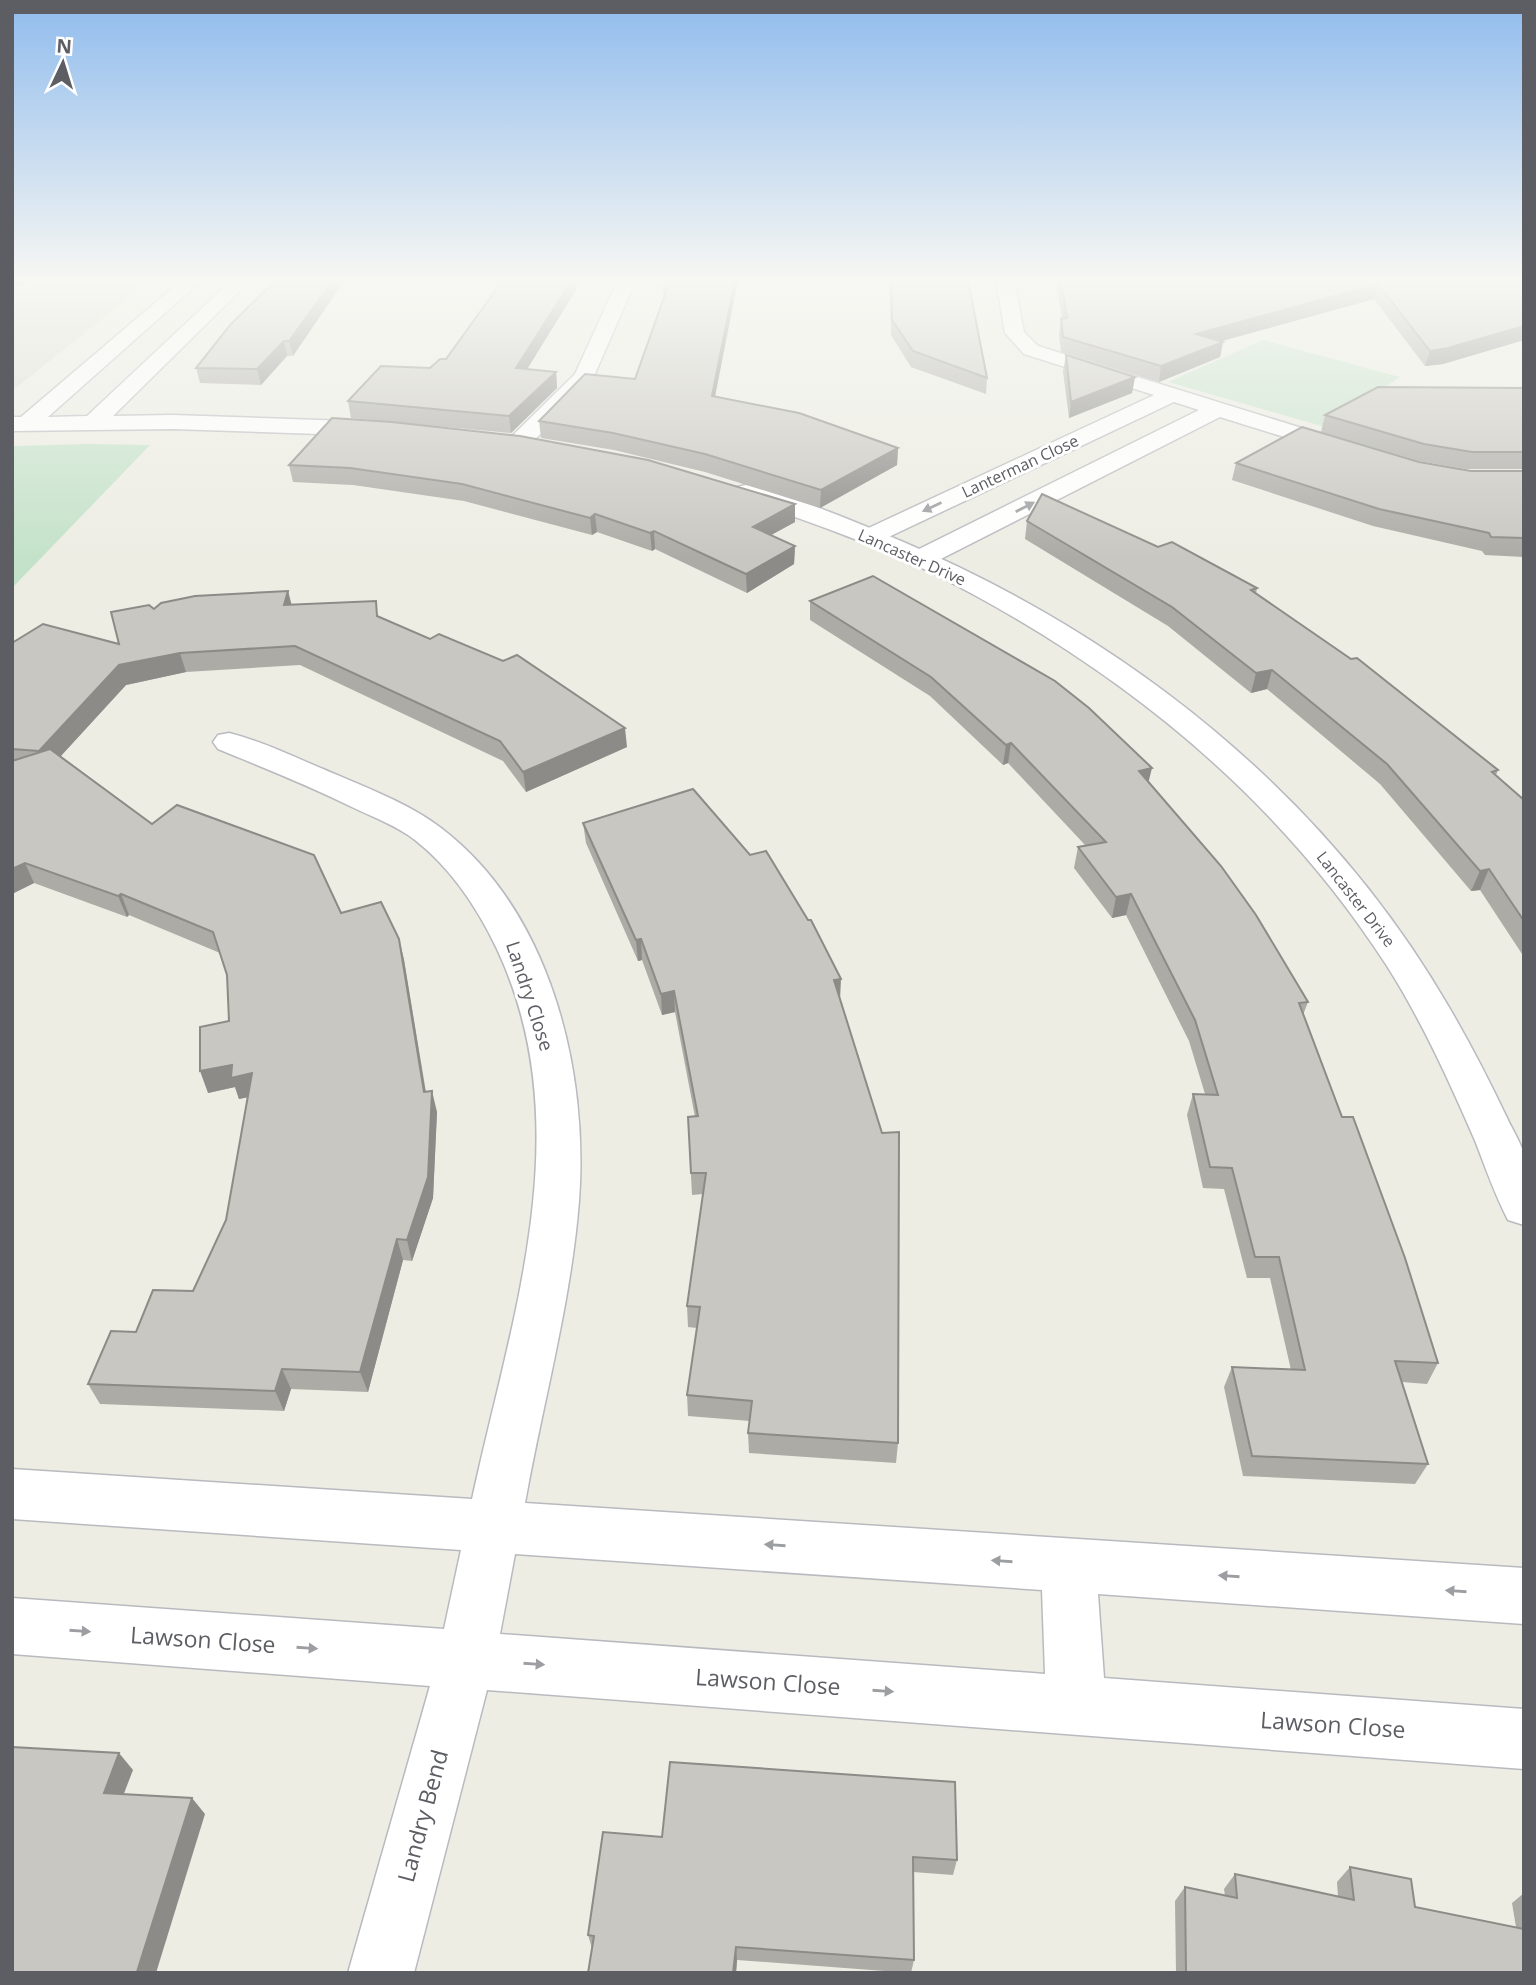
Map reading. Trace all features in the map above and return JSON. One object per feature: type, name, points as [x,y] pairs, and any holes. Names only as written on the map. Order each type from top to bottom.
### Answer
[{"type":"street","points":[[20,423],[81,373]]},
{"type":"street","points":[[93,422],[145,373]]},
{"type":"street","points":[[553,448],[504,441],[568,396],[586,373]]},
{"type":"street","points":[[1097,373],[1361,454]]},
{"type":"street","name":"Lanterman Close","points":[[869,537],[1172,396]]},
{"type":"street","name":"Lanterman Close","points":[[920,559],[1216,410]]},
{"type":"street","points":[[20,423],[265,424],[402,431]]},
{"type":"street","name":"Lancaster Drive","points":[[715,483],[769,499],[869,537],[971,583],[1096,654],[1178,715],[1251,779],[1297,825],[1401,957],[1469,1079],[1524,1207]]},
{"type":"street","name":"Landry Close","points":[[229,742],[347,791],[396,815],[433,838],[476,883],[508,930],[542,1020],[559,1119],[549,1265],[466,1659]]},
{"type":"street","points":[[12,1494],[1524,1596]]},
{"type":"street","points":[[1068,1565],[1076,1706]]},
{"type":"street","name":"Lawson Close","points":[[12,1626],[1524,1738]]},
{"type":"street","name":"Landry Bend","points":[[381,1973],[466,1659]]},
{"type":"shaded area","points":[[12,373],[35,373],[12,391]]},
{"type":"green space","points":[[1189,373],[1384,373],[1400,377],[1325,427],[1168,382]]},
{"type":"green space","points":[[150,445],[12,588],[12,446]]},
{"type":"building","points":[[375,373],[555,373],[509,416],[348,401]]},
{"type":"building","points":[[637,373],[717,373],[712,396],[799,413],[898,448],[821,490],[705,454],[613,433],[539,421],[585,374],[635,379]]},
{"type":"building","points":[[972,373],[986,373],[987,378]]},
{"type":"building","points":[[1068,373],[1121,373],[1135,377],[1071,402]]},
{"type":"building","points":[[1378,387],[1524,388],[1524,452],[1472,452],[1424,444],[1325,415]]},
{"type":"building","points":[[332,418],[520,436],[648,460],[795,504],[753,527],[795,546],[746,574],[654,531],[650,533],[595,514],[590,518],[462,484],[350,468],[289,465]]},
{"type":"building","points":[[1302,427],[1419,462],[1471,471],[1524,471],[1524,538],[1491,537],[1489,533],[1379,509],[1236,463]]},
{"type":"building","points":[[1042,494],[1158,547],[1172,542],[1257,588],[1251,590],[1351,659],[1357,658],[1498,770],[1492,772],[1524,800],[1524,921],[1489,869],[1480,871],[1387,764],[1272,670],[1256,673],[1172,607],[1027,521]]},
{"type":"building","points":[[873,576],[1055,681],[1089,708],[1152,768],[1139,771],[1221,866],[1256,915],[1308,1002],[1299,1003],[1342,1117],[1353,1117],[1405,1258],[1438,1363],[1395,1361],[1428,1464],[1252,1456],[1232,1367],[1305,1370],[1279,1257],[1255,1257],[1232,1168],[1210,1167],[1193,1094],[1218,1095],[1195,1020],[1131,894],[1116,897],[1078,847],[1106,842],[1011,743],[1006,745],[931,677],[810,601]]},
{"type":"building","points":[[288,591],[284,605],[376,601],[377,616],[430,639],[439,634],[503,661],[517,655],[625,728],[523,772],[500,741],[295,646],[180,653],[119,665],[39,751],[12,749],[12,643],[43,624],[119,644],[111,612],[149,605],[154,609],[161,603],[195,596]]},
{"type":"building","points":[[50,749],[152,824],[177,805],[314,855],[341,913],[381,902],[399,939],[424,1092],[432,1091],[428,1177],[407,1240],[397,1239],[360,1372],[282,1369],[275,1391],[88,1384],[111,1331],[136,1332],[153,1290],[193,1291],[226,1220],[252,1073],[231,1078],[232,1065],[200,1071],[200,1027],[229,1021],[227,975],[213,932],[121,894],[118,896],[25,863],[12,869],[12,761]]},
{"type":"building","points":[[693,789],[750,855],[766,851],[808,920],[811,920],[841,979],[834,980],[882,1133],[899,1132],[898,1443],[748,1433],[752,1401],[687,1395],[700,1307],[687,1306],[706,1173],[691,1173],[688,1117],[698,1116],[674,991],[661,994],[641,939],[636,940],[583,823]]},
{"type":"building","points":[[12,1747],[119,1753],[104,1793],[192,1798],[137,1972],[147,1973],[12,1973]]},
{"type":"building","points":[[670,1762],[955,1782],[957,1860],[913,1857],[914,1960],[736,1947],[733,1973],[588,1973],[594,1936],[588,1935],[603,1832],[662,1837]]},
{"type":"building","points":[[1350,1867],[1411,1879],[1415,1907],[1524,1929],[1524,1973],[1186,1973],[1185,1887],[1237,1898],[1235,1874],[1354,1900]]}]
